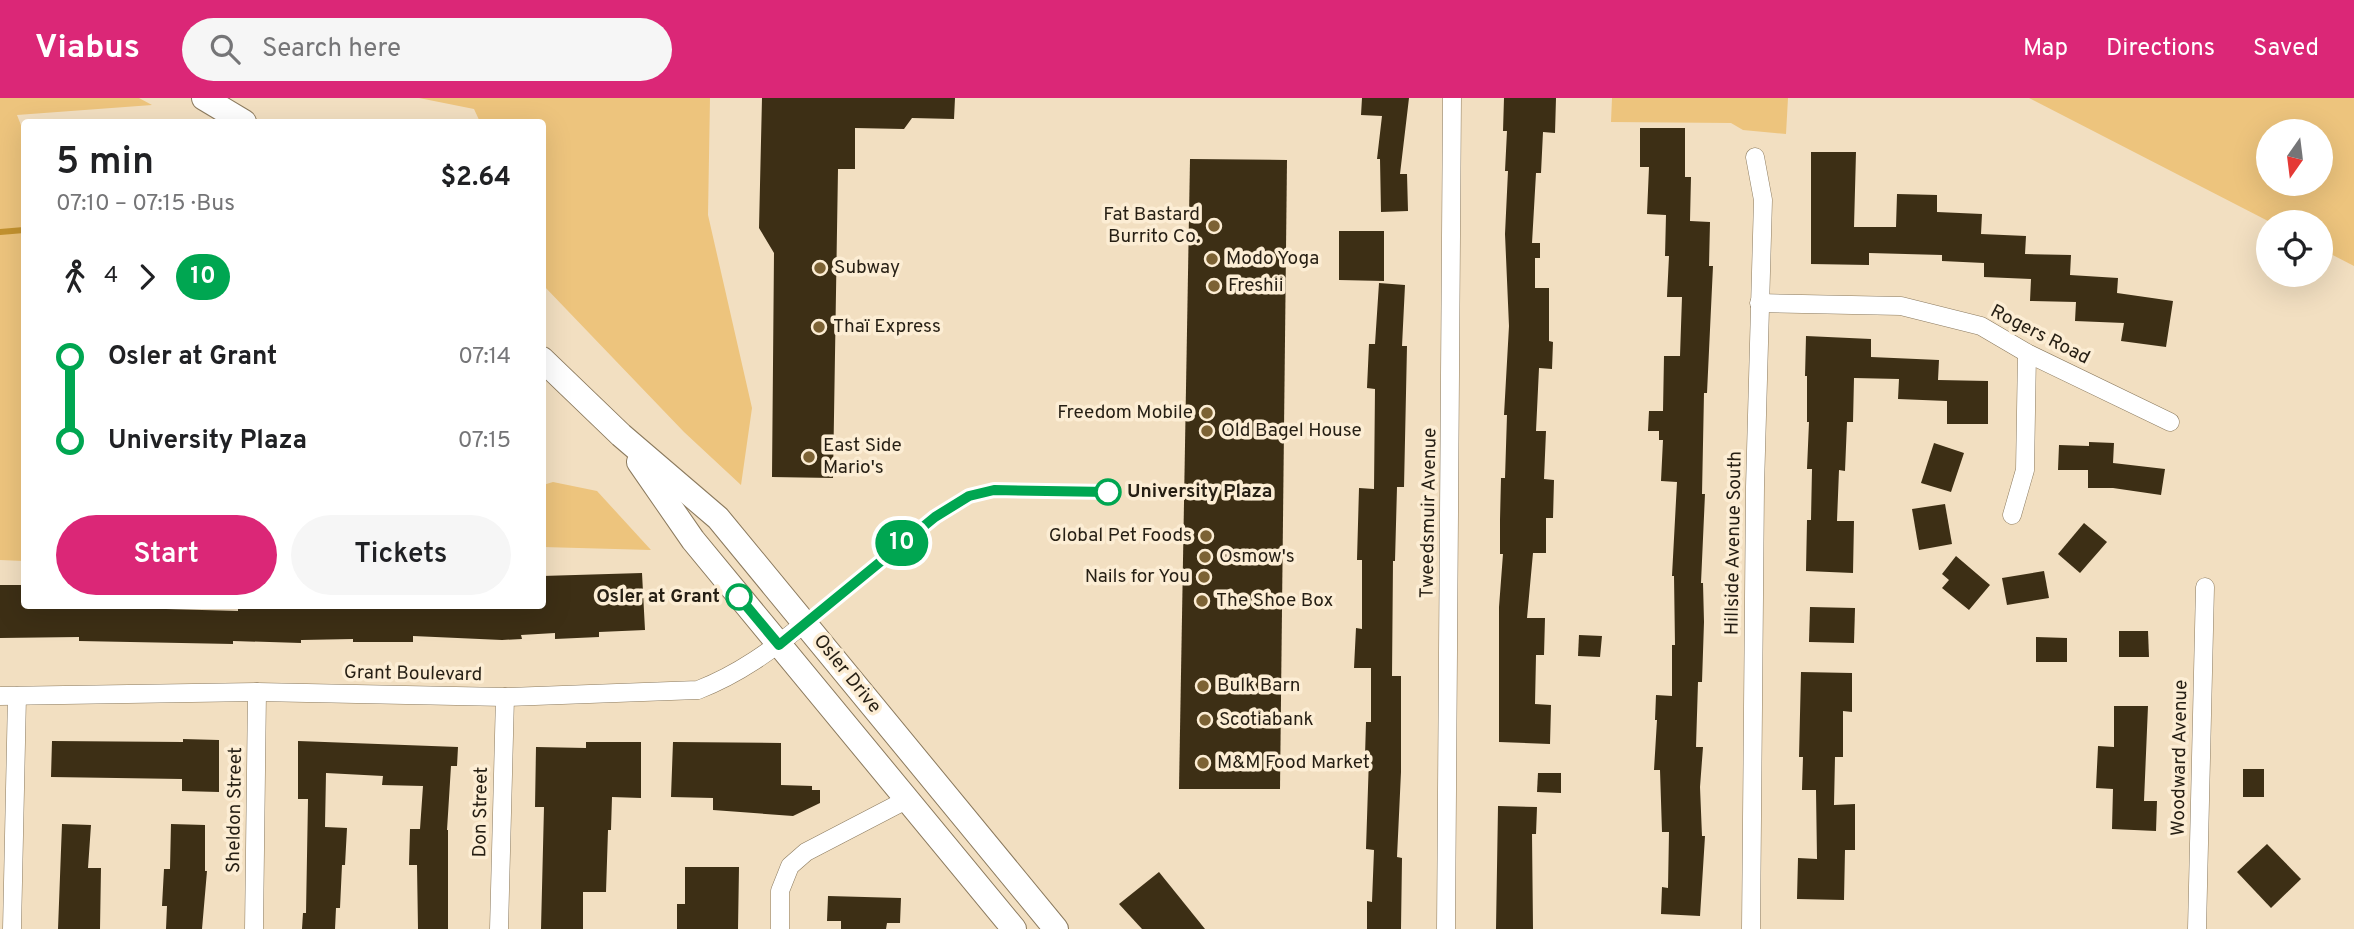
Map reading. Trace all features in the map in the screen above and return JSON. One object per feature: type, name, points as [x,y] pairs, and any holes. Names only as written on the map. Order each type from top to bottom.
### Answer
[{"type":"main road","points":[[204,98],[239,119]]},
{"type":"main road","name":"Osler Drive","points":[[546,363],[621,435],[718,519],[806,622],[1056,929]]},
{"type":"main road","name":"Osler Drive","points":[[621,435],[693,540],[1014,929]]},
{"type":"street","name":"Tweedsmuir Avenue","points":[[1446,929],[1452,98]]},
{"type":"street","name":"Hillside Avenue South","points":[[1751,929],[1759,303],[1763,200],[1755,158]]},
{"type":"street","name":"Rogers Road","points":[[1759,303],[1901,306],[1981,326],[2027,353],[2170,422]]},
{"type":"street","points":[[2012,515],[2025,470],[2027,353]]},
{"type":"street","name":"Woodward Avenue","points":[[2197,929],[2204,587]]},
{"type":"street","name":"Grant Boulevard","points":[[9,696],[257,692],[505,697],[698,690],[725,679],[779,645],[806,622]]},
{"type":"street","name":"Sheldon Street","points":[[254,929],[257,692]]},
{"type":"street","points":[[9,696],[12,929]]},
{"type":"street","name":"Don Street","points":[[499,929],[505,697]]},
{"type":"street","points":[[780,929],[780,891],[790,866],[806,852],[906,800]]},
{"type":"shaded area","points":[[0,98],[139,98],[152,105],[17,115],[21,125],[21,561],[0,560]]},
{"type":"shaded area","points":[[419,98],[710,98],[708,215],[752,408],[741,485],[684,432],[546,288],[546,119],[479,119],[474,109]]},
{"type":"shaded area","points":[[1612,98],[1788,98],[1786,134],[1743,130],[1731,123],[1611,122]]},
{"type":"shaded area","points":[[2029,98],[2354,98],[2354,266],[2333,255],[2333,210],[2256,210],[2256,215]]},
{"type":"shaded area","points":[[553,482],[597,491],[651,550],[546,547],[546,484]]},
{"type":"building","points":[[762,98],[955,98],[954,119],[912,118],[904,129],[855,128],[855,169],[838,169],[833,478],[772,477],[774,253],[759,228]]},
{"type":"building","points":[[1362,98],[1409,98],[1400,174],[1407,174],[1408,211],[1381,212],[1380,159],[1377,159],[1382,116],[1361,115]]},
{"type":"building","points":[[1504,98],[1556,98],[1555,133],[1543,132],[1541,173],[1536,173],[1532,243],[1540,243],[1540,258],[1535,258],[1535,288],[1549,288],[1552,369],[1539,368],[1536,431],[1546,431],[1544,479],[1554,480],[1553,518],[1546,518],[1546,553],[1533,553],[1527,618],[1545,618],[1544,655],[1536,655],[1535,704],[1551,705],[1550,744],[1499,742],[1499,607],[1503,554],[1500,554],[1501,478],[1505,478],[1507,415],[1504,415],[1509,326],[1505,234],[1508,171],[1505,171],[1507,131],[1503,131]]},
{"type":"building","points":[[1640,128],[1685,128],[1685,177],[1691,177],[1690,221],[1710,222],[1709,266],[1713,266],[1707,393],[1704,393],[1702,494],[1705,494],[1701,583],[1704,622],[1702,682],[1698,682],[1696,747],[1703,747],[1700,787],[1702,836],[1705,836],[1700,916],[1661,914],[1662,887],[1668,888],[1669,832],[1662,832],[1660,770],[1654,770],[1655,720],[1656,695],[1672,696],[1672,645],[1675,645],[1672,576],[1677,482],[1661,481],[1663,440],[1659,440],[1659,431],[1648,431],[1649,411],[1663,411],[1664,356],[1680,356],[1682,297],[1667,297],[1669,256],[1665,256],[1666,215],[1647,214],[1649,167],[1640,167]]},
{"type":"building","points":[[1811,152],[1856,152],[1854,227],[1896,227],[1897,194],[1937,195],[1937,212],[1982,214],[1981,234],[2026,236],[2025,254],[2071,255],[2070,275],[2118,278],[2117,293],[2173,301],[2166,347],[2121,341],[2124,323],[2075,321],[2076,302],[2030,301],[2031,279],[1984,277],[1984,263],[1942,261],[1942,255],[1869,253],[1869,265],[1811,264]]},
{"type":"building","points":[[1190,159],[1287,160],[1280,789],[1179,789]]},
{"type":"building","points":[[1339,231],[1384,231],[1384,281],[1339,280]]},
{"type":"building","points":[[1379,283],[1405,285],[1402,346],[1407,346],[1404,487],[1397,487],[1392,676],[1401,676],[1401,772],[1397,857],[1402,858],[1401,929],[1367,929],[1367,901],[1372,902],[1374,850],[1366,849],[1369,757],[1365,756],[1366,722],[1371,722],[1371,668],[1354,668],[1356,628],[1362,629],[1362,560],[1357,560],[1359,488],[1374,489],[1375,389],[1367,388],[1369,344],[1375,344]]},
{"type":"building","points":[[1806,336],[1871,339],[1871,357],[1939,360],[1938,380],[1988,381],[1988,424],[1947,424],[1947,401],[1898,399],[1899,379],[1854,378],[1853,422],[1847,422],[1845,471],[1839,470],[1837,521],[1854,521],[1853,573],[1806,571],[1812,469],[1807,469],[1809,422],[1805,376]]},
{"type":"building","points":[[2089,442],[2114,443],[2113,463],[2165,469],[2161,495],[2113,488],[2088,488],[2088,470],[2058,470],[2059,445],[2089,446]]},
{"type":"building","points":[[1934,443],[1964,453],[1951,492],[1921,483]]},
{"type":"building","points":[[1945,504],[1952,544],[1919,550],[1912,509]]},
{"type":"building","points":[[2084,523],[2107,542],[2080,573],[2058,554]]},
{"type":"building","points":[[1956,556],[1990,585],[1969,610],[1942,588],[1949,580],[1942,574]]},
{"type":"building","points":[[2044,571],[2049,598],[2007,605],[2002,578]]},
{"type":"building","points":[[642,573],[645,630],[599,632],[599,637],[555,639],[555,633],[521,635],[522,639],[502,640],[413,636],[413,642],[353,642],[353,639],[301,640],[301,643],[233,641],[233,644],[79,641],[79,637],[0,638],[0,585],[21,585],[21,609],[546,609],[546,576]]},
{"type":"building","points":[[1810,607],[1855,608],[1854,643],[1809,642]]},
{"type":"building","points":[[2119,631],[2148,631],[2149,657],[2119,657]]},
{"type":"building","points":[[1579,635],[1602,636],[1600,657],[1578,656]]},
{"type":"building","points":[[2036,637],[2067,638],[2067,662],[2036,662]]},
{"type":"building","points":[[1801,672],[1852,673],[1852,712],[1843,711],[1843,757],[1835,757],[1834,805],[1855,804],[1855,850],[1845,850],[1844,900],[1797,899],[1798,858],[1817,859],[1816,790],[1802,790],[1803,757],[1799,757]]},
{"type":"building","points":[[2114,706],[2148,706],[2144,801],[2157,801],[2156,831],[2112,829],[2113,789],[2096,788],[2098,746],[2114,747]]},
{"type":"building","points":[[183,739],[219,740],[219,792],[182,791],[182,779],[51,777],[52,741],[183,742]]},
{"type":"building","points":[[298,741],[458,747],[457,766],[451,766],[447,830],[448,929],[418,929],[417,865],[409,865],[410,829],[420,829],[423,786],[382,785],[383,776],[326,773],[325,827],[347,828],[340,908],[336,908],[335,929],[302,929],[303,913],[306,913],[308,799],[298,799]]},
{"type":"building","points":[[586,742],[641,742],[641,798],[612,797],[606,892],[583,892],[583,929],[541,929],[544,807],[535,807],[536,747],[586,748]]},
{"type":"building","points":[[673,742],[781,743],[781,785],[812,786],[812,790],[820,790],[820,803],[793,816],[713,810],[713,798],[671,797]]},
{"type":"building","points":[[2243,769],[2264,769],[2264,797],[2243,797]]},
{"type":"building","points":[[1538,773],[1561,773],[1561,793],[1537,792]]},
{"type":"building","points":[[1498,806],[1537,807],[1536,834],[1532,834],[1533,929],[1496,929]]},
{"type":"building","points":[[62,824],[91,825],[88,868],[101,868],[100,929],[58,929]]},
{"type":"building","points":[[171,824],[205,825],[207,871],[202,929],[166,929],[167,906],[162,906],[164,869],[170,869]]},
{"type":"building","points":[[2267,844],[2301,879],[2271,908],[2237,872]]},
{"type":"building","points":[[685,867],[739,867],[738,929],[677,929],[677,904],[685,904]]},
{"type":"building","points":[[1159,872],[1205,929],[1142,929],[1119,904]]},
{"type":"building","points":[[828,896],[901,898],[900,923],[887,923],[886,929],[841,929],[841,921],[827,921]]},
{"type":"waterway","points":[[0,232],[21,230]]},
{"type":"bus line","name":"10","points":[[739,597],[779,645],[935,517],[969,496],[994,490],[1108,492]]},
{"type":"place","name":"Fat Bastard Burrito Co.","points":[[1214,226]]},
{"type":"place","name":"Modo Yoga","points":[[1212,259]]},
{"type":"place","name":"Subway","points":[[820,268]]},
{"type":"place","name":"Freshii","points":[[1214,286]]},
{"type":"place","name":"Thaï Express","points":[[819,327]]},
{"type":"place","name":"Freedom Mobile","points":[[1207,413]]},
{"type":"place","name":"Old Bagel House","points":[[1207,431]]},
{"type":"place","name":"East Side Mario's","points":[[809,457]]},
{"type":"place","name":"University Plaza","points":[[1108,492]]},
{"type":"place","name":"Global Pet Foods","points":[[1206,536]]},
{"type":"place","name":"Osmow's","points":[[1205,557]]},
{"type":"place","name":"Nails for You","points":[[1204,577]]},
{"type":"place","name":"Osler at Grant","points":[[739,597]]},
{"type":"place","name":"The Shoe Box","points":[[1202,601]]},
{"type":"place","name":"Bulk Barn","points":[[1203,686]]},
{"type":"place","name":"Scotiabank","points":[[1205,720]]},
{"type":"place","name":"M&M Food Market","points":[[1203,763]]}]
